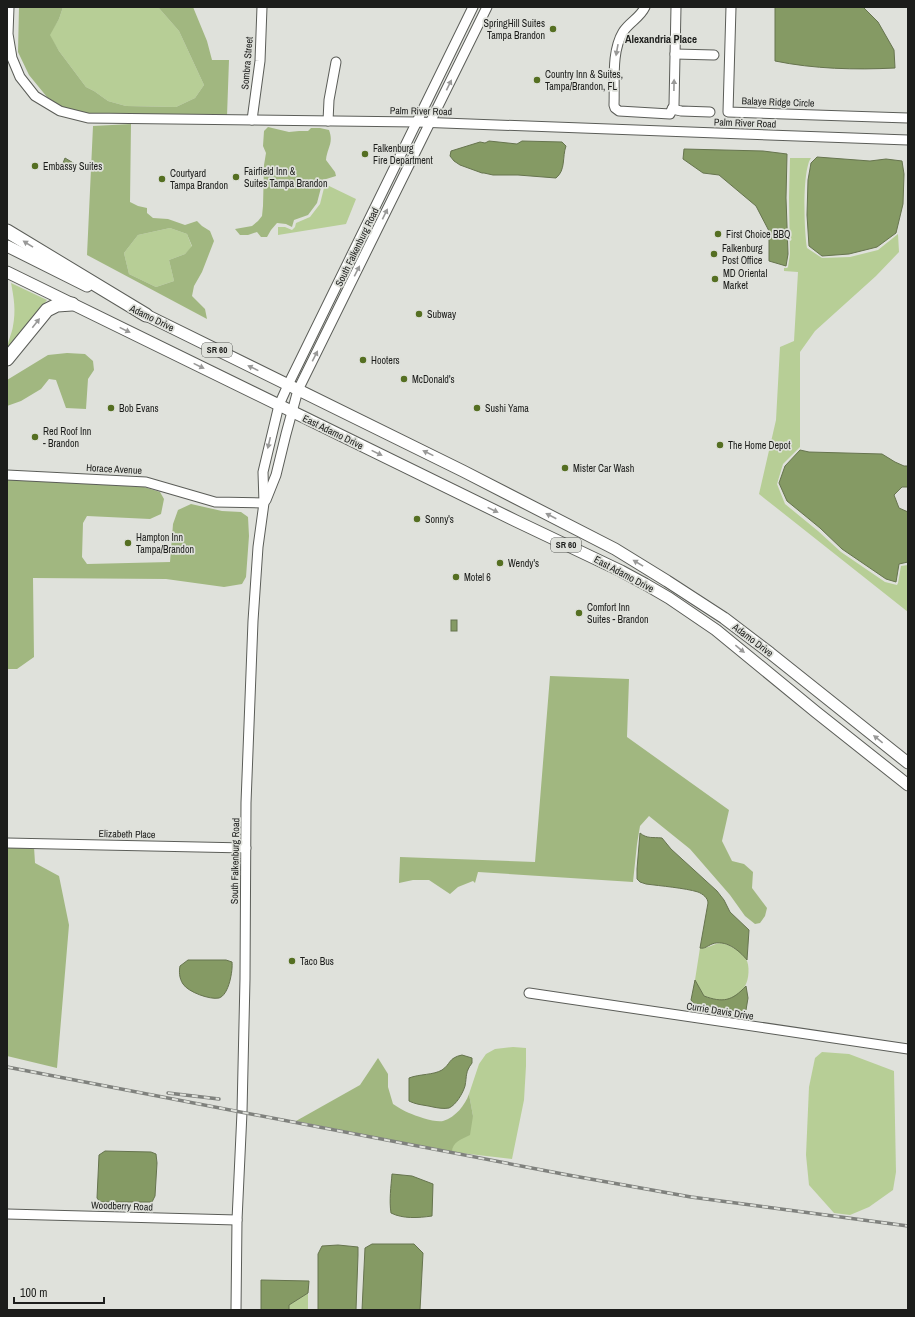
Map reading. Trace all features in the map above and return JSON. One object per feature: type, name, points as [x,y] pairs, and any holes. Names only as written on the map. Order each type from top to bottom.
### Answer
[{"type":"highway","points":[[7,231],[146,315]]},
{"type":"highway","points":[[7,359],[47,310],[57,305],[72,304]]},
{"type":"main road","name":"Adamo Drive","points":[[7,246],[463,471],[586,534],[668,580],[724,618],[908,763]]},
{"type":"main road","name":"SR 60","points":[[7,272],[291,411]]},
{"type":"main road","name":"East Adamo Drive","points":[[291,411],[635,579],[669,598],[716,630],[868,753],[906,781]]},
{"type":"main road","points":[[635,579],[644,576],[652,579],[712,616],[724,618]]},
{"type":"main road","points":[[716,630],[720,627],[729,630],[797,682],[809,684]]},
{"type":"main road","points":[[868,753],[875,751],[881,752],[900,763],[908,763]]},
{"type":"street","name":"Palm River Road","points":[[10,7],[8,34],[12,58],[20,77],[35,96],[60,111],[88,118],[430,122],[908,140]]},
{"type":"street","name":"Sombra Street","points":[[252,120],[260,61],[262,7]]},
{"type":"street","name":"South Falkenburg Road","points":[[264,503],[276,475],[291,411],[293,387],[357,243],[473,7]]},
{"type":"street","name":"South Falkenburg Road","points":[[236,1310],[237,1220],[242,1112],[245,992],[246,848],[253,621],[258,547],[264,503],[263,472],[279,405],[293,387],[368,250],[487,7]]},
{"type":"street","points":[[645,7],[642,13],[626,27],[617,44],[614,105],[617,110],[623,112],[670,114],[674,105],[676,7]]},
{"type":"street","name":"Balaye Ridge Circle","points":[[731,7],[728,112],[908,118]]},
{"type":"street","points":[[675,54],[714,55]]},
{"type":"street","points":[[328,121],[329,100],[336,62]]},
{"type":"street","points":[[672,109],[681,111],[710,112]]},
{"type":"street","points":[[391,172],[403,177]]},
{"type":"street","points":[[357,243],[368,250]]},
{"type":"street","name":"Horace Avenue","points":[[7,475],[146,482],[215,502],[264,503]]},
{"type":"street","name":"Elizabeth Place","points":[[7,843],[246,848]]},
{"type":"street","name":"Currie Davis Drive","points":[[529,993],[908,1050]]},
{"type":"street","name":"Woodberry Road","points":[[7,1214],[237,1220]]},
{"type":"shaded area","points":[[19,7],[63,7],[59,19],[50,35],[59,51],[86,87],[108,101],[126,106],[176,107],[195,98],[204,85],[179,31],[158,7],[193,7],[207,41],[212,60],[229,60],[227,116],[88,115],[65,109],[47,97],[29,75],[18,52]]},
{"type":"shaded area","points":[[63,7],[158,7],[179,31],[204,85],[195,98],[176,107],[126,106],[108,101],[86,87],[49,35],[59,19]]},
{"type":"shaded area","points":[[775,7],[863,7],[878,22],[894,50],[895,68],[835,68],[805,66],[775,61]]},
{"type":"shaded area","points":[[131,124],[130,202],[147,208],[147,213],[153,218],[168,219],[185,225],[197,221],[210,231],[214,241],[202,272],[194,286],[192,296],[205,309],[207,319],[87,255],[93,126]],"holes":[[[170,228],[187,234],[192,246],[185,254],[169,260],[174,281],[156,287],[129,274],[124,253],[138,235]]]},
{"type":"shaded area","points":[[268,127],[289,132],[308,131],[311,128],[329,130],[331,142],[326,160],[335,172],[336,176],[323,180],[317,203],[308,215],[294,220],[292,227],[286,224],[277,223],[267,237],[261,237],[257,232],[248,235],[240,235],[235,229],[252,226],[262,216],[264,165],[266,153],[263,146],[264,131]]},
{"type":"shaded area","points":[[489,141],[517,144],[522,141],[562,142],[566,146],[563,167],[556,178],[493,175],[482,173],[460,165],[450,156],[451,151],[480,142],[485,143]]},
{"type":"shaded area","points":[[684,149],[763,151],[787,154],[786,198],[788,254],[786,266],[769,261],[769,231],[756,206],[719,175],[703,173],[683,159]]},
{"type":"shaded area","points":[[817,157],[870,161],[886,159],[902,161],[904,174],[903,204],[896,233],[877,247],[849,254],[822,256],[809,246],[807,215],[808,180],[811,163]]},
{"type":"shaded area","points":[[65,158],[75,164],[72,168],[63,163]]},
{"type":"shaded area","points":[[790,158],[811,158],[806,175],[805,188],[805,229],[807,248],[822,258],[850,257],[878,250],[898,234],[899,252],[876,276],[815,331],[800,352],[800,447],[783,464],[777,484],[785,504],[841,552],[885,582],[897,585],[901,566],[908,565],[908,612],[759,494],[776,420],[780,347],[794,341],[798,272],[784,271],[784,268],[788,267],[790,254]]},
{"type":"shaded area","points":[[325,184],[356,199],[346,224],[278,235],[278,227],[285,227],[292,230],[296,223],[310,217],[320,204]]},
{"type":"shaded area","points":[[170,228],[187,234],[192,247],[185,254],[169,260],[174,281],[156,287],[129,274],[124,253],[138,235]]},
{"type":"shaded area","points":[[11,283],[47,300],[7,351],[14,315],[14,299]]},
{"type":"shaded area","points":[[67,353],[85,354],[93,361],[94,370],[88,379],[86,409],[66,408],[56,380],[49,379],[41,389],[21,401],[7,406],[7,380],[48,355]]},
{"type":"shaded area","points":[[800,450],[809,452],[882,454],[895,462],[908,466],[908,487],[902,487],[894,495],[899,508],[908,512],[908,562],[899,564],[896,582],[886,579],[842,549],[820,528],[787,501],[779,483],[785,466]]},
{"type":"shaded area","points":[[7,479],[144,487],[160,492],[164,499],[161,514],[150,519],[87,516],[83,523],[82,557],[87,564],[170,562],[173,524],[178,510],[191,504],[222,511],[241,512],[248,517],[249,536],[246,577],[242,584],[224,587],[166,579],[33,578],[34,657],[17,669],[7,669]]},
{"type":"shaded area","points":[[451,620],[457,620],[457,631],[451,631]]},
{"type":"shaded area","points":[[550,676],[629,679],[627,737],[729,810],[722,841],[732,861],[744,864],[753,872],[752,888],[767,908],[765,916],[760,923],[755,924],[745,916],[730,895],[690,849],[649,816],[640,826],[633,882],[478,872],[475,883],[473,881],[458,887],[450,894],[429,880],[413,880],[399,883],[400,857],[535,862]]},
{"type":"shaded area","points":[[640,833],[648,837],[662,838],[671,849],[717,891],[724,900],[730,912],[749,930],[747,960],[736,949],[727,944],[717,943],[705,948],[700,948],[708,903],[707,899],[703,895],[686,889],[646,884],[637,879]]},
{"type":"shaded area","points":[[7,846],[34,847],[35,863],[59,876],[69,925],[57,1068],[7,1056]]},
{"type":"shaded area","points":[[720,943],[731,946],[741,953],[747,962],[748,972],[744,988],[740,993],[729,1000],[716,1000],[704,996],[695,980],[700,948],[705,948]]},
{"type":"shaded area","points":[[188,960],[226,960],[232,962],[230,982],[222,996],[219,998],[205,997],[189,990],[183,984],[179,970],[180,966]]},
{"type":"shaded area","points":[[695,980],[704,996],[717,1000],[732,998],[746,986],[748,998],[746,1010],[742,1012],[694,1004],[691,1000]]},
{"type":"shaded area","points":[[513,1047],[526,1048],[526,1066],[524,1100],[512,1159],[452,1152],[451,1148],[473,1116],[469,1094],[479,1064],[486,1054],[495,1049]]},
{"type":"shaded area","points":[[822,1052],[849,1054],[894,1071],[896,1172],[893,1190],[869,1207],[850,1215],[834,1213],[809,1185],[806,1155],[809,1087],[815,1058]]},
{"type":"shaded area","points":[[462,1055],[472,1058],[472,1063],[467,1072],[464,1089],[454,1104],[449,1108],[441,1108],[409,1101],[409,1078],[439,1072],[445,1068],[452,1059]]},
{"type":"shaded area","points":[[378,1058],[388,1074],[388,1087],[393,1104],[412,1114],[431,1120],[443,1121],[452,1117],[459,1110],[469,1094],[473,1116],[470,1135],[456,1143],[452,1149],[452,1152],[296,1121],[360,1085]]},
{"type":"shaded area","points":[[105,1151],[151,1152],[156,1154],[157,1163],[155,1196],[152,1202],[100,1202],[97,1198],[99,1155]]},
{"type":"shaded area","points":[[392,1174],[412,1176],[433,1184],[432,1216],[411,1218],[391,1213],[390,1198]]},
{"type":"shaded area","points":[[372,1244],[414,1244],[423,1253],[420,1310],[362,1310],[365,1248]]},
{"type":"shaded area","points":[[338,1245],[358,1247],[356,1310],[318,1310],[318,1254],[322,1246]]},
{"type":"shaded area","points":[[261,1280],[309,1281],[308,1293],[289,1305],[289,1310],[261,1310]]},
{"type":"shaded area","points":[[308,1293],[308,1310],[289,1310],[289,1305]]},
{"type":"railway","points":[[7,1067],[568,1175],[691,1197],[908,1226]]},
{"type":"railway","points":[[168,1093],[219,1099]]},
{"type":"place","name":"SpringHill Suites Tampa Brandon","points":[[553,29]]},
{"type":"place","name":"Country Inn & Suites, Tampa/Brandon, FL","points":[[537,80]]},
{"type":"place","name":"Falkenburg Fire Department","points":[[365,154]]},
{"type":"place","name":"Embassy Suites","points":[[35,166]]},
{"type":"place","name":"Fairfield Inn & Suites Tampa Brandon","points":[[236,177]]},
{"type":"place","name":"Courtyard Tampa Brandon","points":[[162,179]]},
{"type":"place","name":"First Choice BBQ","points":[[718,234]]},
{"type":"place","name":"Falkenburg Post Office","points":[[714,254]]},
{"type":"place","name":"MD Oriental Market","points":[[715,279]]},
{"type":"place","name":"Subway","points":[[419,314]]},
{"type":"place","name":"Hooters","points":[[363,360]]},
{"type":"place","name":"McDonald's","points":[[404,379]]},
{"type":"place","name":"Bob Evans","points":[[111,408]]},
{"type":"place","name":"Sushi Yama","points":[[477,408]]},
{"type":"place","name":"Red Roof Inn - Brandon","points":[[35,437]]},
{"type":"place","name":"The Home Depot","points":[[720,445]]},
{"type":"place","name":"Mister Car Wash","points":[[565,468]]},
{"type":"place","name":"Sonny's","points":[[417,519]]},
{"type":"place","name":"Hampton Inn Tampa/Brandon","points":[[128,543]]},
{"type":"place","name":"Wendy's","points":[[500,563]]},
{"type":"place","name":"Motel 6","points":[[456,577]]},
{"type":"place","name":"Comfort Inn Suites - Brandon","points":[[579,613]]},
{"type":"place","name":"Taco Bus","points":[[292,961]]},
{"type":"district","name":"Alexandria Place","points":[[661,39]]}]
